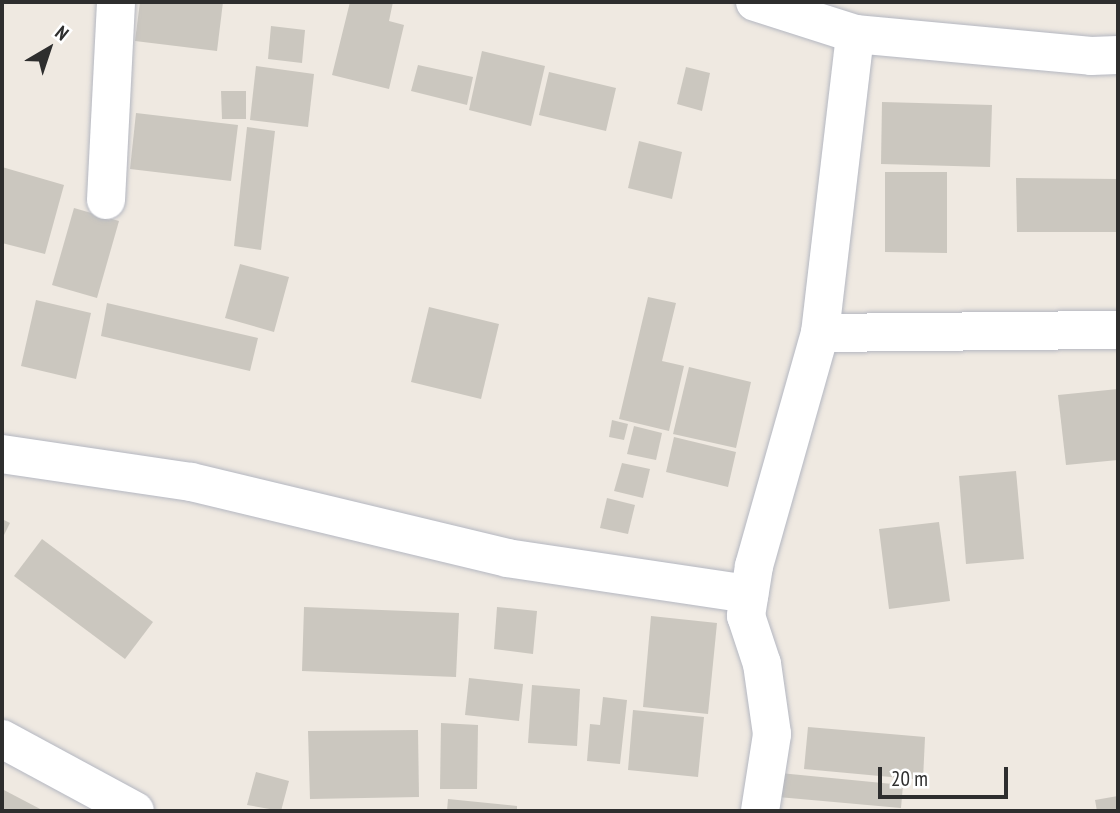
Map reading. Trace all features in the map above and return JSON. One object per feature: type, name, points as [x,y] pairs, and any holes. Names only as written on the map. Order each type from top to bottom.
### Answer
[{"type":"street","points":[[106,200],[116,2]]},
{"type":"street","points":[[755,2],[855,34],[1091,56],[1118,55]]},
{"type":"street","points":[[760,811],[772,734],[762,664],[746,616],[754,566],[820,333],[855,34]]},
{"type":"street","points":[[820,333],[1118,330]]},
{"type":"street","points":[[2,454],[191,482],[507,558],[749,594]]},
{"type":"street","points":[[2,739],[135,811]]},
{"type":"building","points":[[140,2],[223,2],[217,51],[135,41]]},
{"type":"building","points":[[350,2],[393,2],[389,21],[404,25],[389,89],[332,75]]},
{"type":"building","points":[[271,26],[305,30],[302,63],[268,59]]},
{"type":"building","points":[[482,51],[545,66],[531,126],[469,110]]},
{"type":"building","points":[[418,65],[473,77],[467,105],[411,91]]},
{"type":"building","points":[[256,66],[314,74],[308,127],[250,120]]},
{"type":"building","points":[[686,67],[710,73],[702,111],[677,104]]},
{"type":"building","points":[[549,72],[616,88],[606,131],[539,115]]},
{"type":"building","points":[[221,91],[246,91],[246,119],[222,119]]},
{"type":"building","points":[[882,102],[992,105],[990,167],[881,164]]},
{"type":"building","points":[[136,113],[238,125],[231,181],[130,169]]},
{"type":"building","points":[[247,127],[275,131],[261,250],[234,246]]},
{"type":"building","points":[[639,141],[682,152],[672,199],[628,188]]},
{"type":"building","points":[[2,167],[64,185],[45,254],[2,243]]},
{"type":"building","points":[[885,172],[947,172],[947,253],[885,252]]},
{"type":"building","points":[[1016,178],[1118,179],[1118,232],[1017,232]]},
{"type":"building","points":[[74,208],[119,221],[97,298],[52,285]]},
{"type":"building","points":[[240,264],[289,277],[274,332],[225,318]]},
{"type":"building","points":[[648,297],[676,303],[662,361],[684,366],[669,431],[619,419]]},
{"type":"building","points":[[36,300],[91,313],[76,379],[21,366]]},
{"type":"building","points":[[107,303],[258,338],[250,371],[101,336]]},
{"type":"building","points":[[429,307],[499,324],[481,399],[411,382]]},
{"type":"building","points":[[689,367],[751,382],[736,448],[673,434]]},
{"type":"building","points":[[1118,389],[1118,460],[1066,465],[1058,395]]},
{"type":"building","points":[[612,420],[628,424],[624,440],[609,437]]},
{"type":"building","points":[[634,426],[662,433],[656,460],[627,454]]},
{"type":"building","points":[[674,437],[736,452],[728,487],[666,472]]},
{"type":"building","points":[[622,463],[650,469],[643,498],[614,491]]},
{"type":"building","points":[[1016,471],[1024,559],[966,564],[959,476]]},
{"type":"building","points":[[607,498],[635,505],[628,534],[600,528]]},
{"type":"building","points":[[2,519],[10,523],[2,539]]},
{"type":"building","points":[[939,522],[950,601],[889,609],[879,529]]},
{"type":"building","points":[[42,539],[153,622],[125,659],[14,576]]},
{"type":"building","points":[[304,607],[459,613],[456,677],[302,671]]},
{"type":"building","points":[[497,607],[537,611],[533,654],[494,649]]},
{"type":"building","points":[[651,616],[717,623],[708,714],[643,707]]},
{"type":"building","points":[[469,678],[523,684],[519,721],[465,715]]},
{"type":"building","points":[[532,685],[580,689],[577,746],[528,743]]},
{"type":"building","points":[[603,697],[627,700],[620,764],[587,761],[590,724],[600,725]]},
{"type":"building","points":[[633,710],[704,717],[698,777],[628,770]]},
{"type":"building","points":[[441,723],[478,725],[477,789],[440,789]]},
{"type":"building","points":[[808,727],[925,737],[923,780],[804,769]]},
{"type":"building","points":[[418,730],[419,797],[310,799],[308,731]]},
{"type":"building","points":[[256,772],[289,781],[281,811],[247,805]]},
{"type":"building","points":[[780,773],[903,785],[901,808],[778,797]]},
{"type":"building","points":[[2,789],[44,811],[2,811]]},
{"type":"building","points":[[1118,796],[1118,811],[1097,811],[1095,800]]},
{"type":"building","points":[[448,799],[517,806],[517,811],[447,811]]}]
